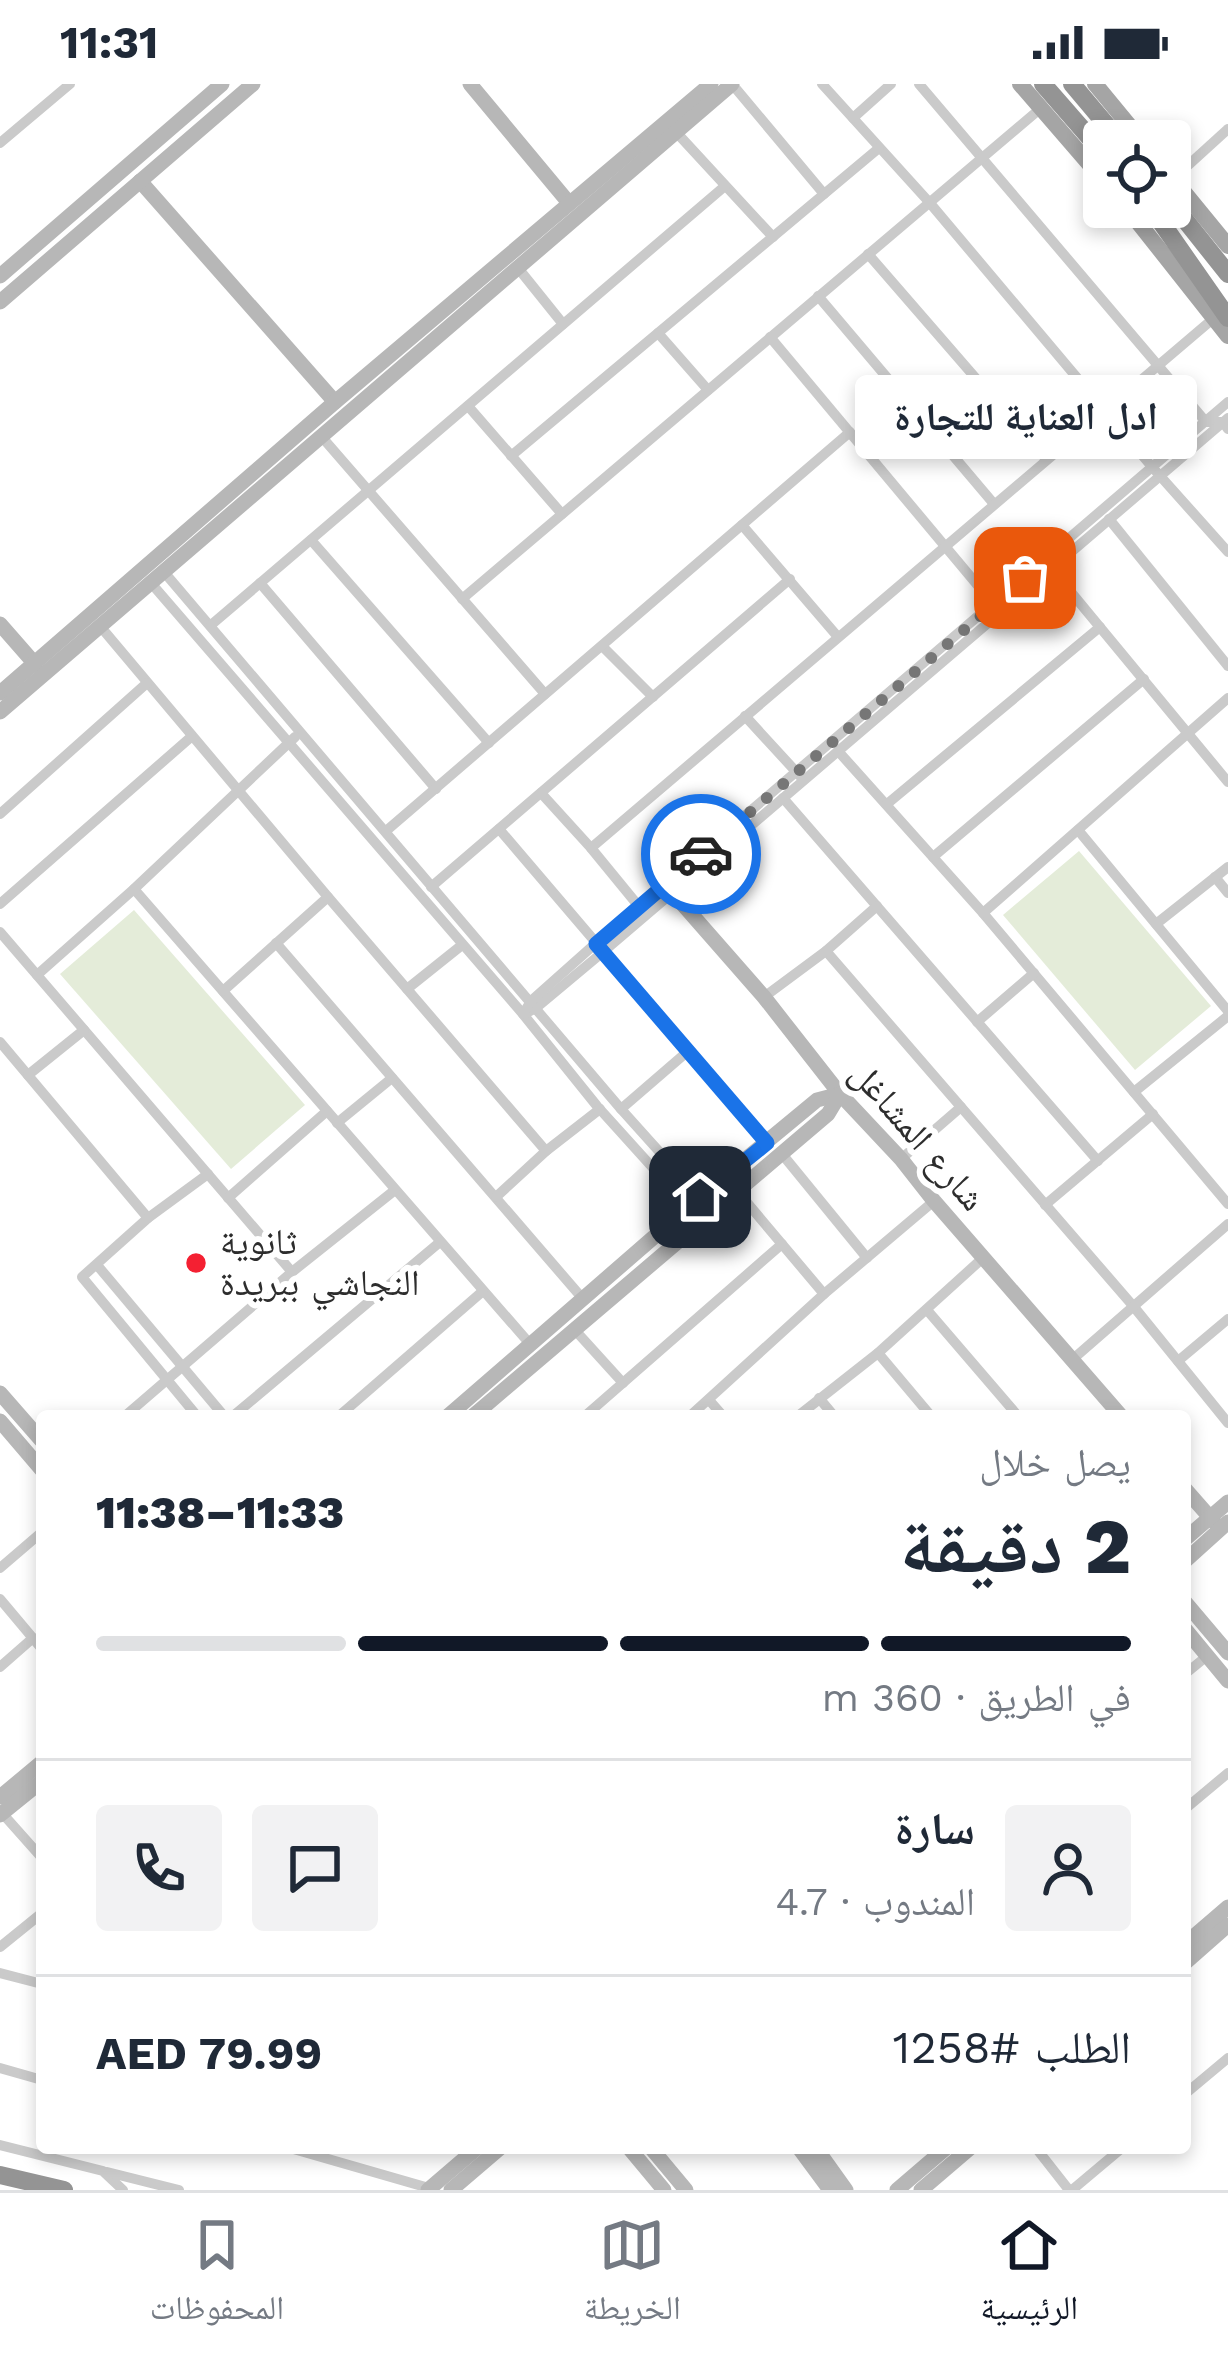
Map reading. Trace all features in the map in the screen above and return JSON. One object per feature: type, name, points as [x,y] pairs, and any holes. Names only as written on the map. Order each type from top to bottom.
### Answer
[{"type":"highway","points":[[1043,84],[1083,130]]},
{"type":"highway","points":[[1072,84],[1102,120]]},
{"type":"highway","points":[[1171,228],[1223,314]]},
{"type":"highway","points":[[1181,228],[1228,274]]},
{"type":"highway","points":[[0,2175],[64,2190]]},
{"type":"main road","points":[[1020,84],[1083,157]]},
{"type":"main road","points":[[1095,84],[1125,120]]},
{"type":"main road","points":[[1191,201],[1228,246]]},
{"type":"main road","points":[[1145,228],[1223,314],[1228,336]]},
{"type":"street","points":[[0,302],[253,84]]},
{"type":"street","points":[[470,84],[569,203]]},
{"type":"street","points":[[0,694],[711,84]]},
{"type":"street","points":[[0,712],[732,84],[824,194]]},
{"type":"street","points":[[822,84],[1228,552]]},
{"type":"street","points":[[853,118],[891,84]]},
{"type":"street","points":[[920,84],[1206,422],[1226,423]]},
{"type":"street","points":[[0,143],[67,85]]},
{"type":"street","points":[[0,275],[210,89],[217,114]]},
{"type":"street","points":[[462,598],[1041,108]]},
{"type":"street","points":[[1191,160],[1228,129]]},
{"type":"street","points":[[676,132],[773,237]]},
{"type":"street","points":[[512,456],[879,148]]},
{"type":"street","points":[[140,181],[335,402]]},
{"type":"street","points":[[211,625],[725,185]]},
{"type":"street","points":[[868,254],[1046,459]]},
{"type":"street","points":[[518,268],[563,324]]},
{"type":"street","points":[[818,296],[994,504]]},
{"type":"street","points":[[591,848],[1157,364],[1223,314]]},
{"type":"street","points":[[658,333],[707,390]]},
{"type":"street","points":[[770,337],[996,609]]},
{"type":"street","points":[[643,911],[673,892],[996,609],[1052,568],[1228,402]]},
{"type":"street","points":[[467,406],[562,514]]},
{"type":"street","points":[[523,1014],[1157,472],[1226,423]]},
{"type":"street","points":[[386,831],[850,432]]},
{"type":"street","points":[[321,436],[545,694]]},
{"type":"street","points":[[1108,519],[1228,666]]},
{"type":"street","points":[[742,526],[838,637]]},
{"type":"street","points":[[311,540],[489,742]]},
{"type":"street","points":[[146,566],[211,625],[621,1108],[707,1218]]},
{"type":"street","points":[[1052,568],[1228,782]]},
{"type":"street","points":[[157,577],[290,743],[600,1109],[695,1203]]},
{"type":"street","points":[[431,887],[790,579]]},
{"type":"street","points":[[260,583],[436,789]]},
{"type":"street","points":[[0,623],[35,664]]},
{"type":"street","points":[[100,626],[546,1151]]},
{"type":"street","points":[[886,804],[1100,627]]},
{"type":"street","points":[[602,646],[653,697]]},
{"type":"street","points":[[933,856],[1144,679]]},
{"type":"street","points":[[0,814],[146,682]]},
{"type":"street","points":[[983,913],[1228,698]]},
{"type":"street","points":[[745,716],[801,776]]},
{"type":"street","points":[[37,975],[300,730]]},
{"type":"street","points":[[0,904],[191,737]]},
{"type":"street","points":[[838,751],[983,913],[1228,1204]]},
{"type":"street","points":[[541,793],[643,911]]},
{"type":"street","points":[[783,798],[1098,1161]]},
{"type":"street","points":[[499,829],[867,1258]]},
{"type":"street","points":[[1078,830],[1228,1014],[1134,1092]]},
{"type":"street","points":[[1156,924],[1228,867]]},
{"type":"street","points":[[1215,877],[1228,893]]},
{"type":"street","points":[[134,889],[530,1344]]},
{"type":"street","name":"شارع المشاغل","points":[[673,892],[840,1094],[902,1159],[1116,1410]]},
{"type":"street","points":[[223,992],[328,897]]},
{"type":"street","points":[[764,998],[877,906]]},
{"type":"street","points":[[0,932],[292,1272]]},
{"type":"street","points":[[277,944],[583,1299]]},
{"type":"street","points":[[407,989],[462,945]]},
{"type":"street","points":[[826,951],[1226,1416]]},
{"type":"street","points":[[977,1022],[1034,973]]},
{"type":"street","points":[[28,1075],[84,1030]]},
{"type":"street","points":[[0,1042],[148,1218]]},
{"type":"street","points":[[621,1108],[687,1052]]},
{"type":"street","points":[[337,1123],[392,1078]]},
{"type":"street","points":[[480,1410],[738,1192],[817,1100],[840,1094]]},
{"type":"street","points":[[902,1159],[961,1107]]},
{"type":"street","points":[[496,1198],[600,1109]]},
{"type":"street","points":[[228,1198],[327,1111]]},
{"type":"street","points":[[1046,1205],[1153,1114]]},
{"type":"street","points":[[455,1410],[695,1203],[774,1148]]},
{"type":"street","points":[[192,1410],[82,1277],[148,1218],[208,1174]]},
{"type":"street","points":[[132,1410],[395,1190]]},
{"type":"street","points":[[738,1192],[824,1294]]},
{"type":"street","points":[[697,1410],[934,1201]]},
{"type":"street","points":[[1073,1359],[1228,1224]]},
{"type":"street","points":[[236,1410],[440,1242]]},
{"type":"street","points":[[592,1410],[782,1244]]},
{"type":"street","points":[[805,1410],[878,1353],[984,1257]]},
{"type":"street","points":[[97,1265],[224,1410]]},
{"type":"street","points":[[346,1410],[482,1291]]},
{"type":"street","points":[[927,1310],[1013,1410]]},
{"type":"street","points":[[1178,1361],[1228,1319]]},
{"type":"street","points":[[574,1329],[623,1383]]},
{"type":"street","points":[[878,1353],[927,1410]]},
{"type":"street","points":[[0,1393],[36,1435]]},
{"type":"street","points":[[819,1398],[829,1410]]},
{"type":"street","points":[[709,1400],[718,1410]]},
{"type":"street","points":[[0,1420],[36,1463]]},
{"type":"street","points":[[1191,1495],[1219,1522]]},
{"type":"street","points":[[1191,1554],[1219,1522],[1228,1502]]},
{"type":"street","points":[[1191,1536],[1219,1522]]},
{"type":"street","points":[[0,1568],[36,1537]]},
{"type":"street","points":[[0,1599],[36,1642]]},
{"type":"street","points":[[1191,1609],[1228,1653]]},
{"type":"street","points":[[1191,1636],[1228,1681]]},
{"type":"street","points":[[0,1667],[33,1638]]},
{"type":"street","points":[[1191,1669],[1207,1656]]},
{"type":"street","points":[[1,1808],[36,1769]]},
{"type":"street","points":[[1191,1804],[1228,1773]]},
{"type":"street","points":[[1,1808],[36,1785]]},
{"type":"street","points":[[1,1808],[36,1851]]},
{"type":"street","points":[[1191,1939],[1228,1907]]},
{"type":"street","points":[[0,1947],[36,1918]]},
{"type":"street","points":[[1191,1958],[1228,1925]]},
{"type":"street","points":[[0,1973],[36,1982]]},
{"type":"street","points":[[1191,2089],[1228,2058]]},
{"type":"street","points":[[0,2068],[36,2078]]},
{"type":"street","points":[[0,2145],[179,2190]]},
{"type":"street","points":[[329,2154],[428,2189],[469,2154]]},
{"type":"street","points":[[451,2190],[493,2154]]},
{"type":"street","points":[[634,2154],[664,2190]]},
{"type":"street","points":[[655,2154],[686,2190]]},
{"type":"street","points":[[803,2154],[830,2190]]},
{"type":"street","points":[[820,2154],[847,2190]]},
{"type":"street","points":[[897,2190],[933,2154]]},
{"type":"street","points":[[922,2190],[963,2154]]},
{"type":"street","points":[[1041,2154],[1071,2190],[1115,2154]]},
{"type":"street","points":[[104,2171],[123,2190]]},
{"type":"green space","points":[[1079,851],[1211,1006],[1135,1070],[1003,915]]},
{"type":"green space","points":[[134,910],[305,1105],[231,1169],[60,974]]},
{"type":"way so far","points":[[701,854],[1025,578]]},
{"type":"place","name":"ادل العناية للتجارة","points":[[1025,578]]},
{"type":"place","name":"ثانوية النجاشي ببريدة","points":[[196,1263]]},
{"type":"route","points":[[700,1197],[767,1143],[596,944],[701,854]]}]
